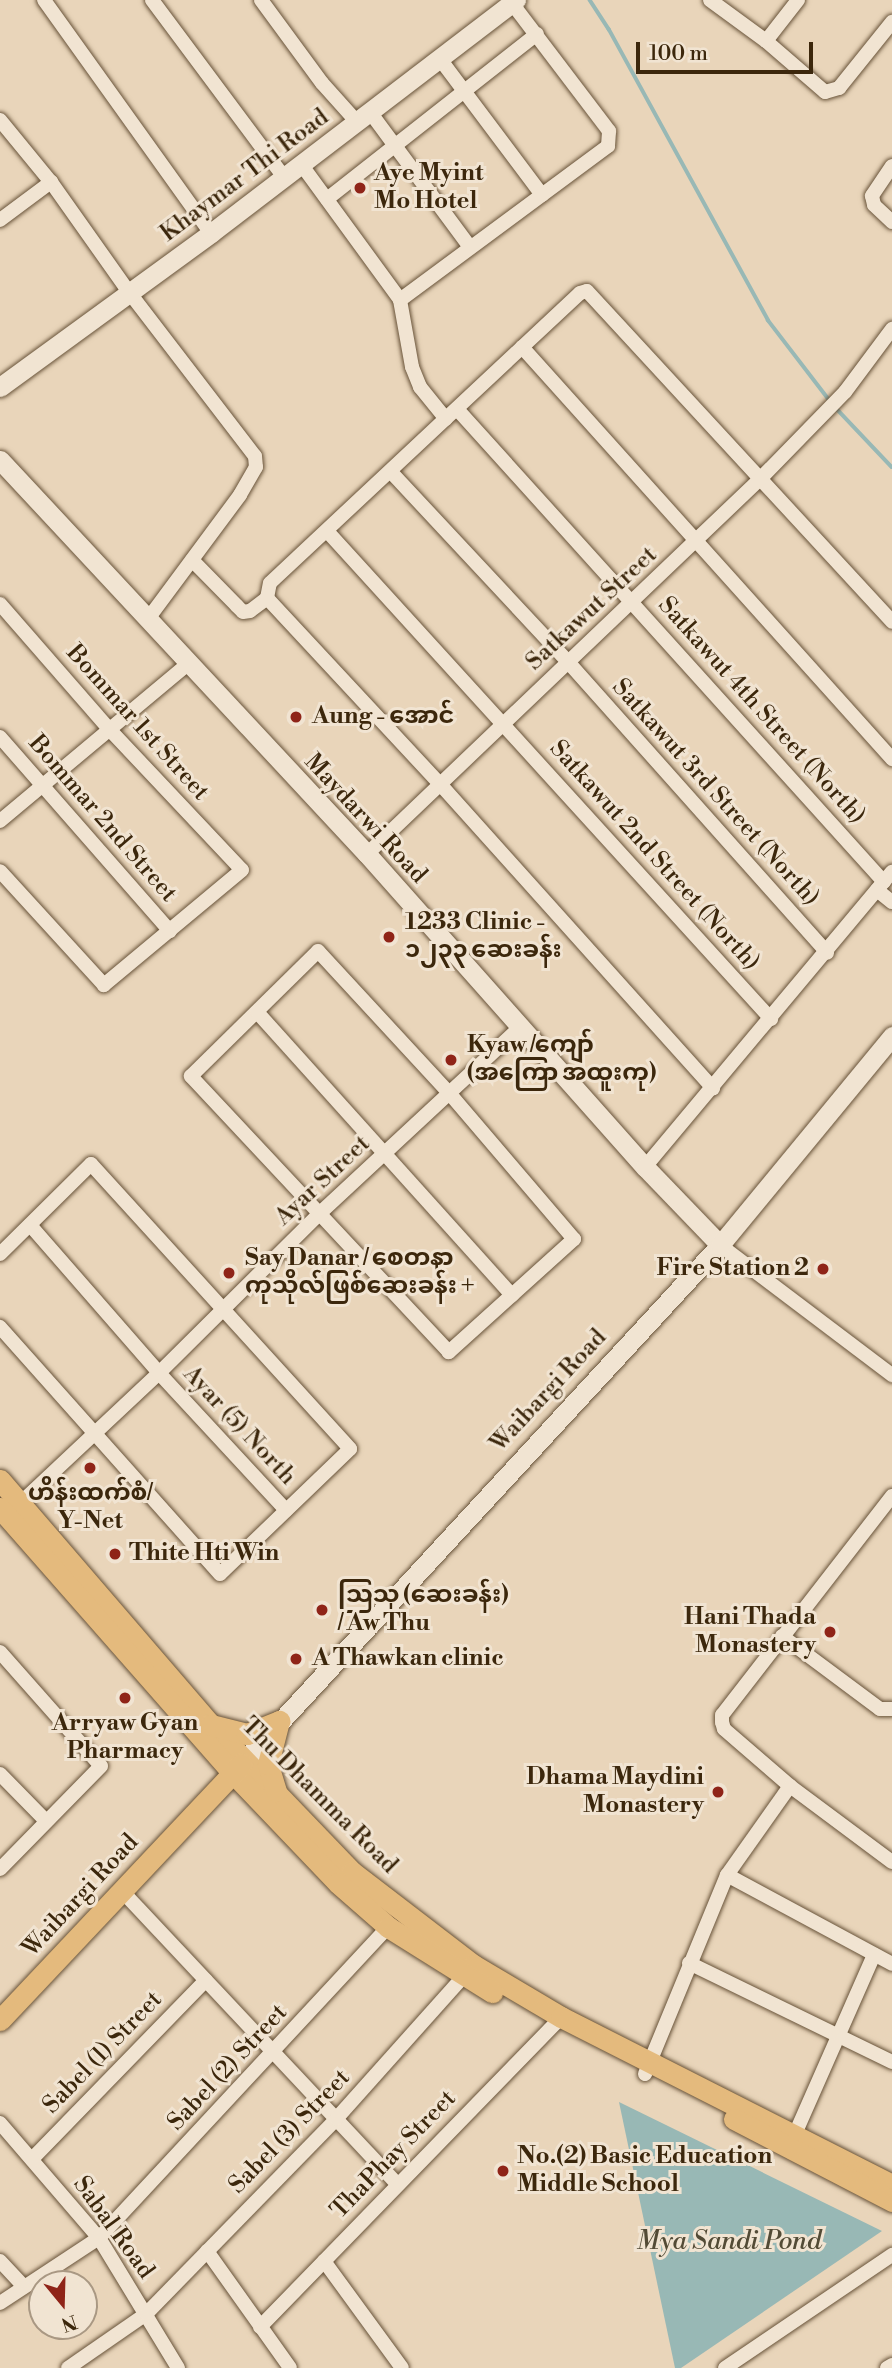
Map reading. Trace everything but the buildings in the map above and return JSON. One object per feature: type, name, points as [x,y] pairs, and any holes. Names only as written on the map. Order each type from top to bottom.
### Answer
[{"type":"main road","name":"Thu Dhamma Road","points":[[0,1480],[7,1512],[272,1801],[352,1872],[402,1911],[473,1965],[556,2021]]},
{"type":"main road","points":[[199,1809],[209,1776],[206,1731],[247,1734],[279,1721]]},
{"type":"main road","points":[[199,1809],[212,1800],[233,1795],[272,1801],[268,1764],[279,1721]]},
{"type":"main road","name":"Waibargi Road","points":[[0,2020],[239,1767]]},
{"type":"main road","name":"Thu Dhamma Road","points":[[272,1801],[338,1883],[388,1927],[463,1977],[647,2067],[892,2201]]},
{"type":"main road","name":"Thu Dhamma Road","points":[[647,2067],[795,2134],[892,2185]]},
{"type":"street","points":[[44,0],[211,233]]},
{"type":"street","points":[[152,0],[284,177]]},
{"type":"street","points":[[261,0],[322,83],[396,146],[469,246]]},
{"type":"street","points":[[710,0],[766,41],[825,92],[832,92],[892,22]]},
{"type":"street","points":[[766,41],[798,0]]},
{"type":"street","points":[[400,300],[469,246],[608,146],[611,138],[609,131],[514,2]]},
{"type":"street","name":"Khaymar Thi Road","points":[[0,387],[211,233],[514,2]]},
{"type":"street","points":[[327,199],[537,34]]},
{"type":"street","points":[[440,59],[542,195]]},
{"type":"street","points":[[0,120],[51,182],[129,292],[257,462],[240,495],[148,619]]},
{"type":"street","points":[[301,164],[400,300],[412,367],[420,387],[446,419]]},
{"type":"street","points":[[892,166],[872,196],[874,205],[892,222]]},
{"type":"street","points":[[0,220],[51,182]]},
{"type":"street","points":[[192,560],[243,612],[248,612],[267,597],[271,583],[580,293],[587,291],[892,622]]},
{"type":"street","name":"Satkawut Street","points":[[367,854],[761,478],[845,392],[892,329]]},
{"type":"street","points":[[522,347],[892,759]]},
{"type":"street","name":"Satkawut 4th Street (North)","points":[[457,409],[884,881],[892,902]]},
{"type":"street","name":"Maydarwi Road","points":[[0,460],[367,854],[645,1167],[720,1245]]},
{"type":"street","name":"Satkawut 3rd Street (North)","points":[[391,472],[569,663],[827,953]]},
{"type":"street","name":"Satkawut 2nd Street (North)","points":[[327,531],[771,1019]]},
{"type":"street","points":[[267,597],[713,1088]]},
{"type":"street","name":"Bommar 1st Street","points":[[0,604],[110,730],[243,870],[170,932]]},
{"type":"street","points":[[0,821],[188,664]]},
{"type":"street","name":"Bommar 2nd Street","points":[[0,737],[170,932]]},
{"type":"street","points":[[0,871],[104,985],[170,932]]},
{"type":"street","points":[[645,1167],[827,953],[884,881]]},
{"type":"street","points":[[318,951],[450,1094],[574,1238],[449,1352],[191,1076],[257,1012],[318,951]]},
{"type":"street","points":[[257,1012],[512,1295]]},
{"type":"street","name":"Ayar Street","points":[[7,1512],[159,1373],[319,1213],[520,1027]]},
{"type":"street","name":"Waibargi Road","points":[[239,1767],[720,1245],[892,1036]]},
{"type":"street","points":[[0,1254],[91,1164],[350,1449],[220,1574],[0,1326]]},
{"type":"street","name":"Ayar (5) North","points":[[30,1225],[159,1373],[286,1510]]},
{"type":"street","points":[[720,1245],[892,1375]]},
{"type":"street","points":[[892,1496],[722,1715],[724,1729],[790,1786],[892,1862]]},
{"type":"street","points":[[782,1636],[880,1709],[892,1709]]},
{"type":"street","points":[[0,1652],[101,1766],[0,1869]]},
{"type":"street","points":[[0,1774],[46,1821]]},
{"type":"street","points":[[647,2067],[727,1875],[790,1786]]},
{"type":"street","points":[[727,1875],[892,1964]]},
{"type":"street","points":[[122,1891],[397,2184]]},
{"type":"street","name":"Sabel (2) Street","points":[[0,2303],[99,2238],[274,2053],[388,1927]]},
{"type":"street","points":[[795,2134],[874,1955]]},
{"type":"street","points":[[689,1963],[892,2062]]},
{"type":"street","name":"Sabel (3) Street","points":[[68,2368],[146,2314],[336,2119],[463,1977]]},
{"type":"street","name":"Sabel (1) Street","points":[[33,2158],[205,1980]]},
{"type":"street","name":"ThaPhay Street","points":[[260,2327],[556,2021]]},
{"type":"street","name":"Sabal Road","points":[[0,2123],[33,2158],[99,2238],[178,2368]]},
{"type":"street","points":[[207,2251],[290,2368]]},
{"type":"street","points":[[725,2368],[892,2255]]},
{"type":"street","points":[[0,2261],[24,2287]]},
{"type":"street","points":[[324,2261],[402,2368]]},
{"type":"street","points":[[887,2368],[892,2365]]},
{"type":"water","name":"Mya Sandi Pond","points":[[619,2102],[882,2231],[681,2368],[675,2368]]},
{"type":"waterway","points":[[590,0],[609,29],[768,320],[831,402]]},
{"type":"waterway","points":[[836,408],[892,467]]},
{"type":"place","name":"Aye Myint Mo Hotel","points":[[360,188]]},
{"type":"place","name":"Aung - အောင်","points":[[296,717]]},
{"type":"place","name":"1233 Clinic - ၁၂၃၃ ဆေးခန်း","points":[[389,937]]},
{"type":"place","name":"Kyaw /ကျော် (အကြော အထူးကု)","points":[[451,1060]]},
{"type":"place","name":"Fire Station 2","points":[[823,1269]]},
{"type":"place","name":"Say Danar / စေတနာ ကုသိုလ်ဖြစ်ဆေးခန်း +","points":[[229,1273]]},
{"type":"place","name":"ဟိန်းထက်စံ/ Y-Net","points":[[90,1468]]},
{"type":"place","name":"Thite Hti Win","points":[[115,1554]]},
{"type":"place","name":"သြသု (ဆေးခန်း) / Aw Thu","points":[[322,1610]]},
{"type":"place","name":"Hani Thada Monastery","points":[[830,1632]]},
{"type":"place","name":"A Thawkan clinic","points":[[296,1659]]},
{"type":"place","name":"Arryaw Gyan Pharmacy","points":[[125,1698]]},
{"type":"place","name":"Dhama Maydini Monastery","points":[[718,1792]]},
{"type":"place","name":"No.(2) Basic Education Middle School","points":[[503,2171]]}]
